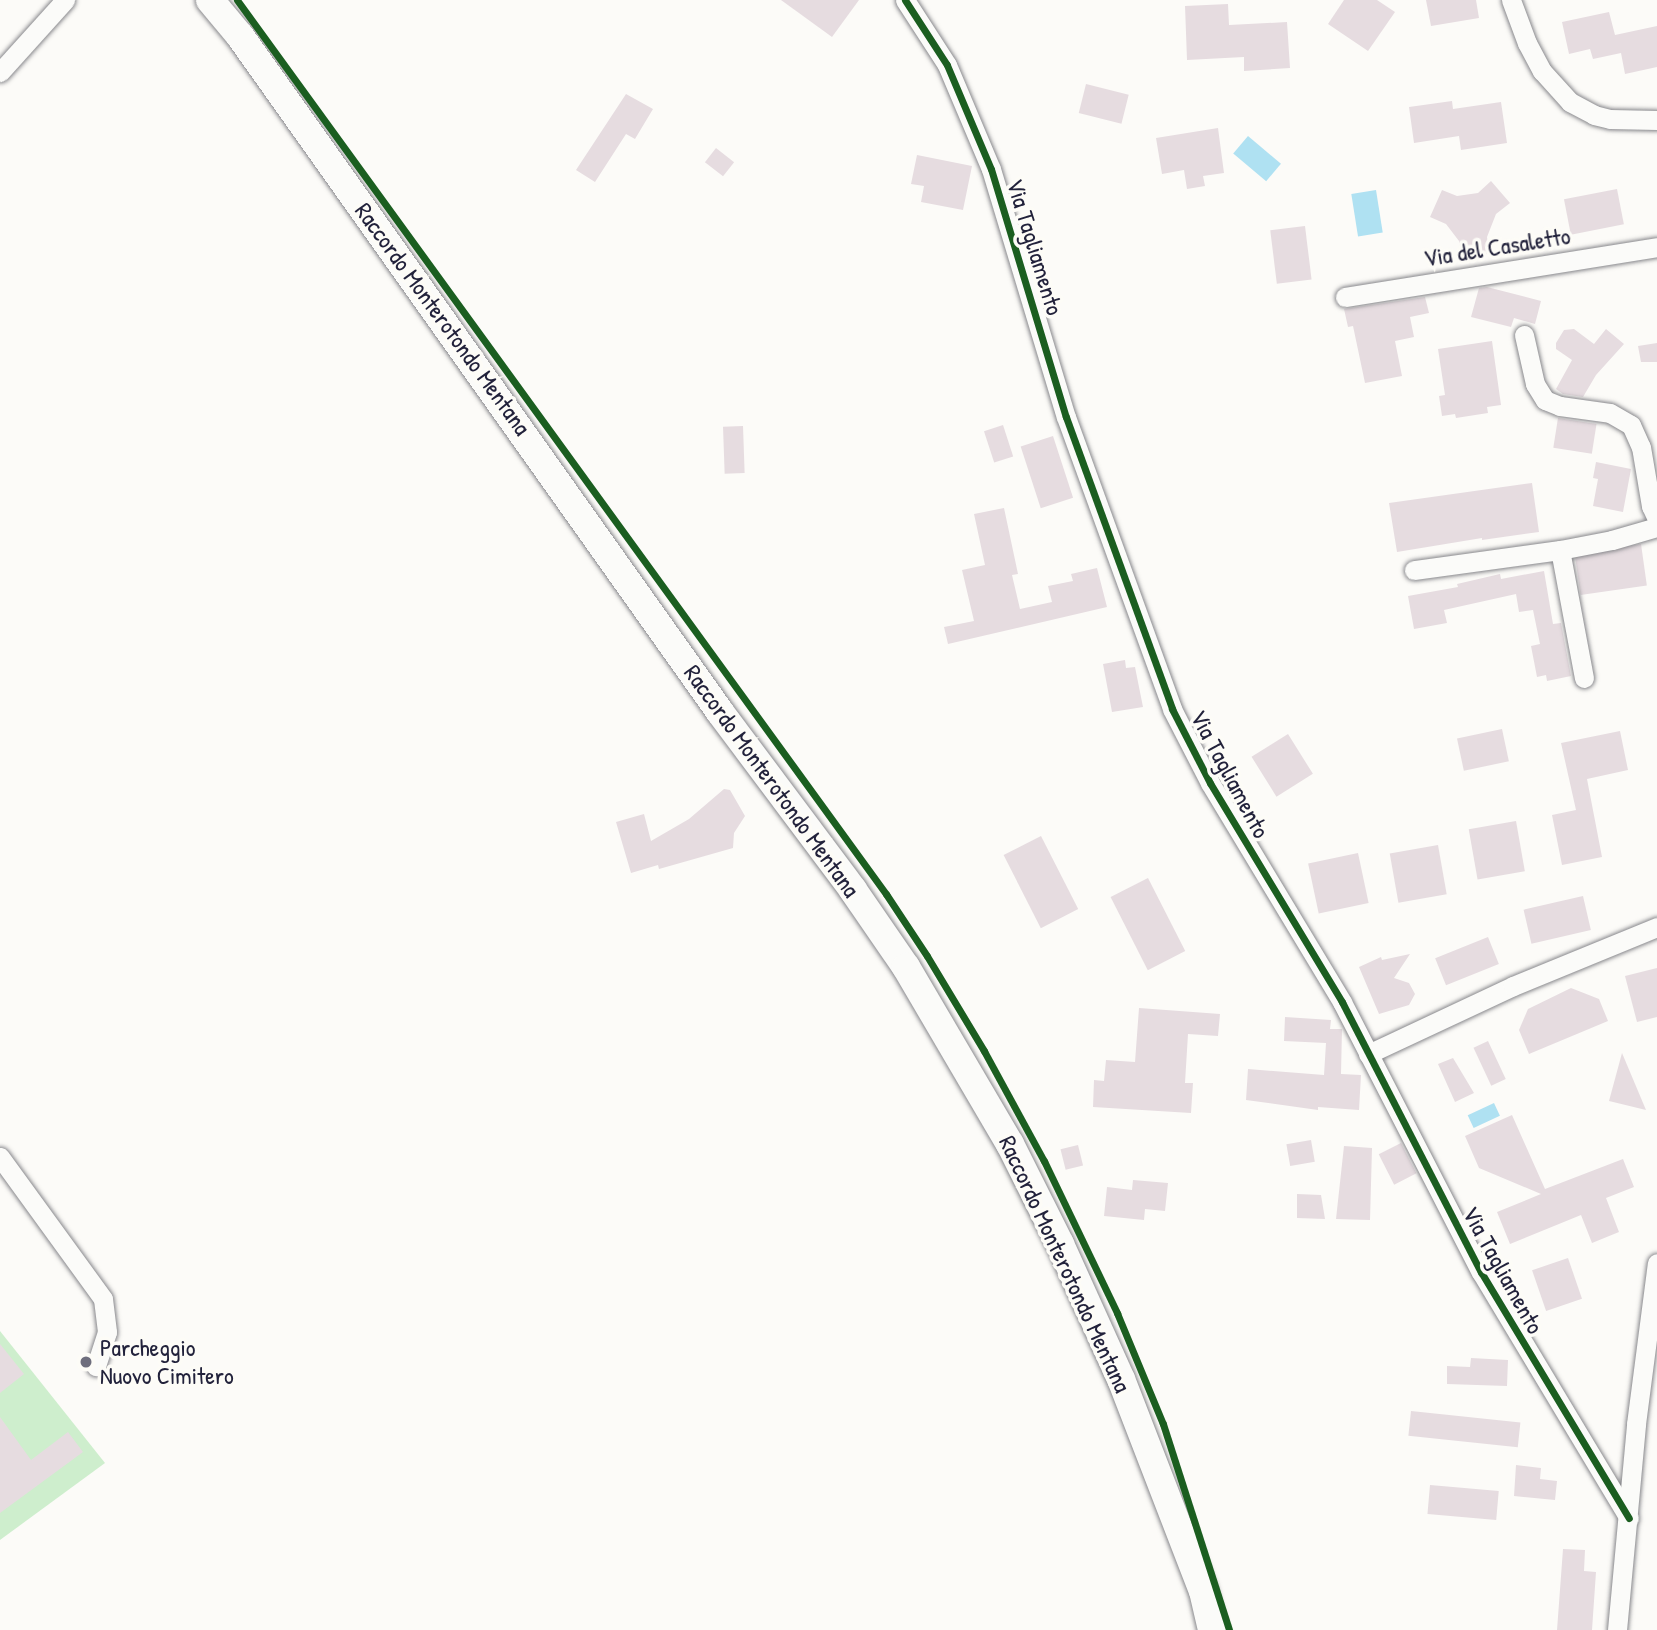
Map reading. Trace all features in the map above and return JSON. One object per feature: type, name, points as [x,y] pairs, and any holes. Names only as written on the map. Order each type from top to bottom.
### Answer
[{"type":"main road","name":"Raccordo Monterotondo Mentana","points":[[210,0],[297,116],[720,712],[860,900],[919,988],[1021,1165],[1060,1244],[1126,1392],[1203,1591],[1212,1630]]},
{"type":"street","points":[[0,72],[65,0]]},
{"type":"street","name":"Via Tagliamento","points":[[905,0],[947,65],[991,169],[1066,417],[1172,709],[1210,783],[1342,1002],[1481,1272],[1629,1518]]},
{"type":"street","points":[[1511,0],[1538,65],[1550,83],[1570,102],[1587,112],[1610,119],[1657,120]]},
{"type":"street","name":"Via del Casaletto","points":[[1345,297],[1657,247]]},
{"type":"street","points":[[1524,335],[1535,384],[1545,400],[1560,406],[1610,413],[1630,425],[1641,447],[1651,506],[1657,519]]},
{"type":"street","points":[[1414,570],[1560,550],[1620,538],[1657,527]]},
{"type":"street","points":[[1560,550],[1584,678]]},
{"type":"street","points":[[1368,1054],[1513,986],[1657,927]]},
{"type":"street","points":[[0,1157],[103,1299],[107,1332],[96,1366]]},
{"type":"street","points":[[1617,1630],[1657,1263]]},
{"type":"green space","points":[[0,1331],[105,1463],[0,1540]]},
{"type":"water","points":[[1248,136],[1281,164],[1266,181],[1233,154]]},
{"type":"water","points":[[1376,190],[1383,232],[1358,236],[1351,194]]},
{"type":"water","points":[[1494,1103],[1500,1116],[1474,1128],[1468,1115]]},
{"type":"building","points":[[781,0],[859,0],[832,37]]},
{"type":"building","points":[[1344,0],[1377,0],[1395,12],[1368,51],[1328,24]]},
{"type":"building","points":[[1426,0],[1476,0],[1479,18],[1431,26]]},
{"type":"building","points":[[1228,4],[1229,25],[1287,22],[1290,68],[1244,71],[1244,57],[1187,60],[1185,6]]},
{"type":"building","points":[[1609,12],[1615,35],[1657,26],[1657,67],[1625,74],[1621,53],[1593,59],[1590,49],[1569,54],[1562,22]]},
{"type":"building","points":[[1086,84],[1129,95],[1121,124],[1079,113]]},
{"type":"building","points":[[626,94],[653,109],[635,139],[626,134],[595,182],[576,170]]},
{"type":"building","points":[[1452,101],[1453,109],[1501,102],[1507,143],[1461,150],[1459,136],[1414,143],[1409,107]]},
{"type":"building","points":[[1218,128],[1224,173],[1203,176],[1205,186],[1187,189],[1184,170],[1162,174],[1156,138]]},
{"type":"building","points":[[716,148],[734,162],[723,176],[705,162]]},
{"type":"building","points":[[917,155],[972,166],[963,210],[921,202],[924,186],[911,184]]},
{"type":"building","points":[[1491,181],[1510,203],[1496,214],[1487,237],[1489,254],[1462,258],[1459,241],[1446,224],[1430,217],[1442,190],[1457,196],[1478,193]]},
{"type":"building","points":[[1617,189],[1624,224],[1571,235],[1564,199]]},
{"type":"building","points":[[1305,226],[1312,280],[1277,284],[1270,230]]},
{"type":"building","points":[[1487,287],[1541,301],[1535,324],[1514,318],[1511,327],[1471,317],[1479,288]]},
{"type":"building","points":[[1425,297],[1429,313],[1410,317],[1414,337],[1395,341],[1402,376],[1365,383],[1353,326],[1348,327],[1344,309]]},
{"type":"building","points":[[1574,329],[1594,344],[1606,329],[1624,344],[1596,375],[1583,397],[1563,394],[1556,389],[1572,360],[1556,349],[1556,343],[1564,330]]},
{"type":"building","points":[[1492,341],[1501,405],[1487,407],[1488,413],[1456,418],[1455,414],[1442,416],[1439,396],[1445,395],[1438,349]]},
{"type":"building","points":[[1657,343],[1657,362],[1641,362],[1638,346]]},
{"type":"building","points":[[1558,418],[1597,424],[1592,454],[1553,448]]},
{"type":"building","points":[[1003,425],[1013,456],[994,463],[984,431]]},
{"type":"building","points":[[743,426],[745,473],[725,474],[723,427]]},
{"type":"building","points":[[1053,436],[1073,498],[1041,508],[1021,447]]},
{"type":"building","points":[[1596,462],[1631,469],[1623,512],[1593,506],[1598,479],[1593,478]]},
{"type":"building","points":[[1532,483],[1539,532],[1397,552],[1389,503]]},
{"type":"building","points":[[1004,508],[1018,574],[1012,575],[1020,609],[1052,602],[1048,586],[1073,581],[1071,574],[1097,568],[1107,607],[948,644],[944,627],[974,621],[962,570],[985,565],[974,514]]},
{"type":"building","points":[[1641,544],[1647,586],[1580,595],[1575,553]]},
{"type":"building","points":[[1544,571],[1553,624],[1561,623],[1571,676],[1547,681],[1546,675],[1537,677],[1531,646],[1540,644],[1533,610],[1519,612],[1516,594],[1444,610],[1447,623],[1414,629],[1408,596],[1458,587],[1457,584],[1500,574],[1501,579]]},
{"type":"building","points":[[1125,660],[1126,668],[1135,667],[1143,707],[1112,712],[1103,664]]},
{"type":"building","points":[[1502,729],[1509,761],[1464,771],[1457,739]]},
{"type":"building","points":[[1620,731],[1628,770],[1587,779],[1602,857],[1562,865],[1552,815],[1576,810],[1561,743]]},
{"type":"building","points":[[1288,734],[1313,774],[1276,797],[1252,757]]},
{"type":"building","points":[[724,789],[730,790],[745,816],[734,833],[733,848],[659,869],[658,865],[631,873],[616,822],[644,814],[651,841],[689,819]]},
{"type":"building","points":[[1516,821],[1525,871],[1478,880],[1469,829]]},
{"type":"building","points":[[1041,836],[1078,909],[1041,928],[1004,855]]},
{"type":"building","points":[[1438,845],[1447,894],[1398,903],[1390,854]]},
{"type":"building","points":[[1358,853],[1369,903],[1319,913],[1308,864]]},
{"type":"building","points":[[1148,878],[1185,951],[1148,970],[1111,897]]},
{"type":"building","points":[[1583,896],[1591,930],[1531,944],[1524,910]]},
{"type":"building","points":[[1488,937],[1499,964],[1446,985],[1435,958]]},
{"type":"building","points":[[1410,954],[1394,978],[1409,983],[1415,994],[1409,1005],[1379,1014],[1359,967],[1381,957],[1382,960]]},
{"type":"building","points":[[1657,968],[1657,1017],[1637,1022],[1625,976]]},
{"type":"building","points":[[1571,988],[1599,999],[1608,1021],[1529,1054],[1519,1030],[1528,1009]]},
{"type":"building","points":[[1139,1008],[1220,1014],[1218,1036],[1188,1034],[1185,1083],[1193,1083],[1191,1113],[1093,1107],[1094,1080],[1104,1081],[1106,1060],[1135,1062]]},
{"type":"building","points":[[1285,1017],[1331,1020],[1330,1029],[1342,1029],[1341,1074],[1361,1075],[1359,1110],[1318,1107],[1318,1110],[1246,1100],[1248,1069],[1324,1075],[1326,1043],[1284,1041]]},
{"type":"building","points":[[1488,1041],[1506,1079],[1491,1086],[1473,1048]]},
{"type":"building","points":[[1622,1053],[1646,1110],[1609,1101]]},
{"type":"building","points":[[1453,1058],[1474,1093],[1455,1102],[1438,1064]]},
{"type":"building","points":[[1512,1115],[1545,1189],[1623,1159],[1634,1187],[1606,1198],[1619,1232],[1592,1243],[1581,1215],[1510,1244],[1497,1212],[1541,1194],[1479,1168],[1465,1136]]},
{"type":"building","points":[[1311,1140],[1315,1162],[1290,1166],[1286,1144]]},
{"type":"building","points":[[1401,1143],[1416,1173],[1394,1185],[1379,1154]]},
{"type":"building","points":[[1078,1145],[1083,1165],[1066,1170],[1061,1149]]},
{"type":"building","points":[[1344,1146],[1372,1148],[1370,1220],[1336,1219]]},
{"type":"building","points":[[1133,1180],[1168,1183],[1165,1211],[1145,1209],[1144,1220],[1104,1216],[1107,1187],[1132,1190]]},
{"type":"building","points":[[1297,1194],[1321,1195],[1325,1219],[1297,1218]]},
{"type":"building","points":[[1568,1258],[1582,1299],[1546,1311],[1532,1270]]},
{"type":"building","points":[[0,1344],[24,1374],[0,1393]]},
{"type":"building","points":[[1471,1358],[1508,1360],[1507,1386],[1447,1384],[1447,1366],[1470,1367]]},
{"type":"building","points":[[1411,1411],[1520,1422],[1518,1447],[1408,1436]]},
{"type":"building","points":[[0,1417],[31,1460],[68,1432],[83,1452],[0,1513]]},
{"type":"building","points":[[1516,1465],[1541,1468],[1540,1479],[1557,1481],[1555,1500],[1514,1496]]},
{"type":"building","points":[[1430,1485],[1499,1491],[1496,1520],[1427,1514]]},
{"type":"building","points":[[1563,1549],[1585,1550],[1584,1571],[1596,1572],[1592,1630],[1557,1630]]},
{"type":"cycle path","points":[[237,0],[886,894],[927,956],[984,1051],[1044,1161],[1117,1313],[1163,1424],[1229,1630]]},
{"type":"cycle path","points":[[905,0],[947,65],[991,169],[1066,417],[1172,709],[1210,783],[1342,1002],[1481,1272],[1629,1518]]},
{"type":"place","name":"Parcheggio Nuovo Cimitero","points":[[86,1362]]}]
